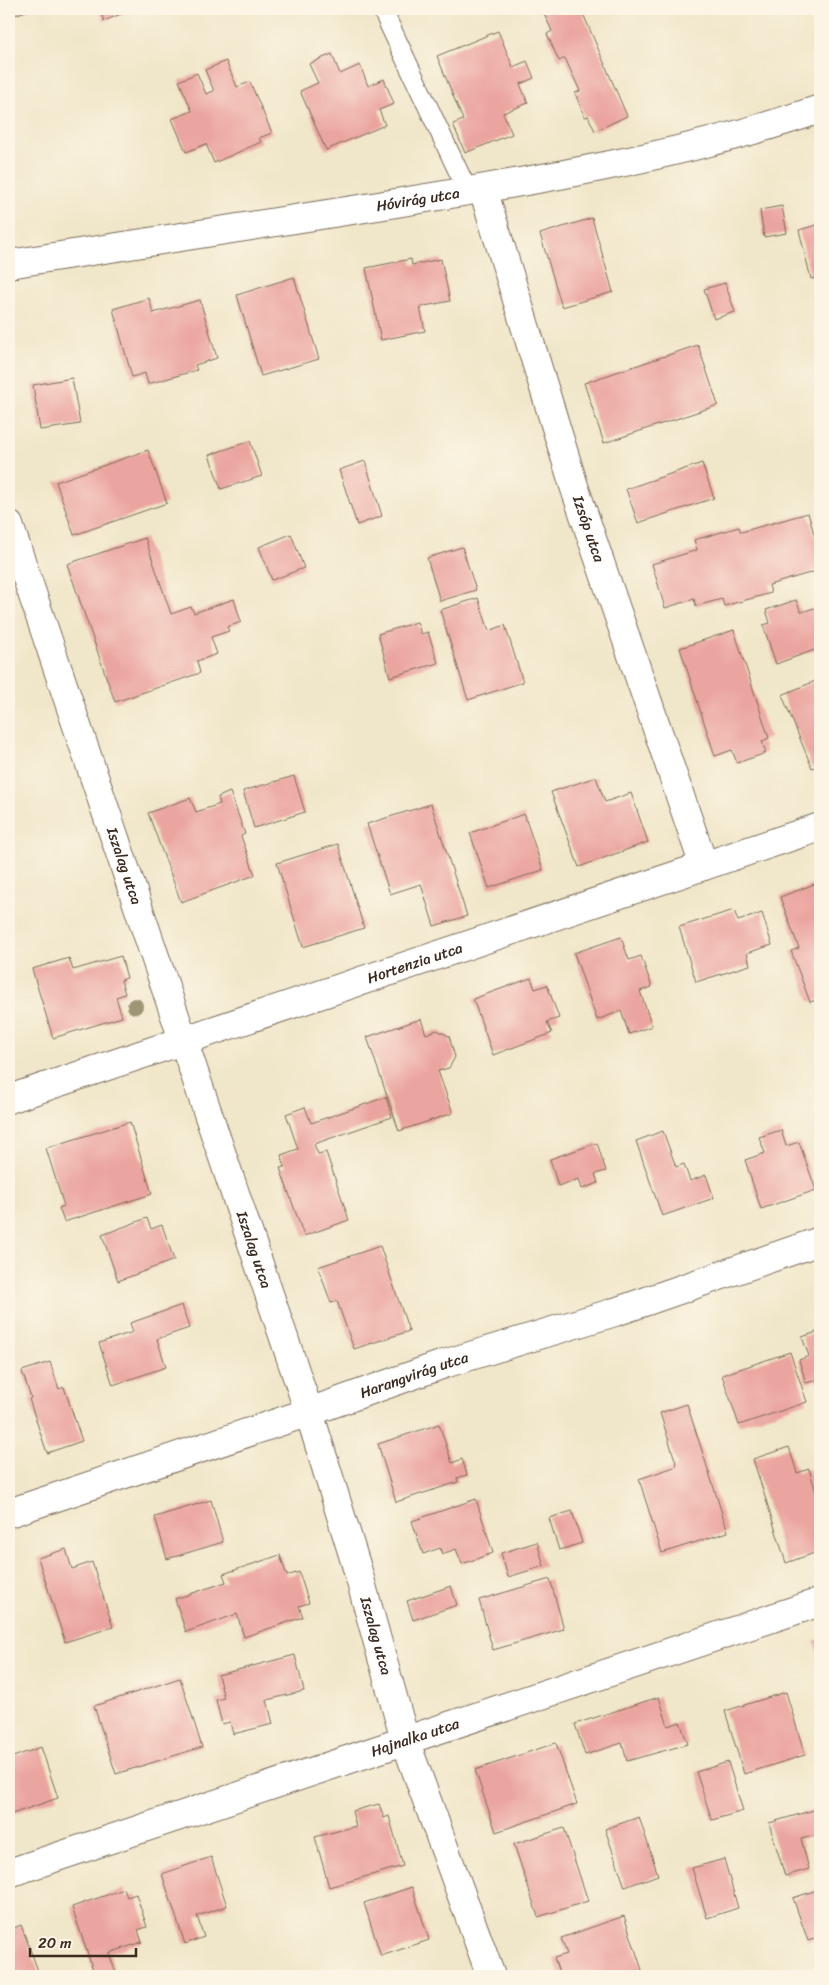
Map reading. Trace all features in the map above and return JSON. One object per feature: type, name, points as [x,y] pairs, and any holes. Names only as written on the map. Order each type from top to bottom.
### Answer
[{"type":"street","name":"Hóvirág utca","points":[[9,264],[475,190],[671,151],[776,124],[820,110]]},
{"type":"street","name":"Izsóp utca","points":[[475,190],[704,866]]},
{"type":"street","name":"Iszalag utca","points":[[9,525],[309,1412],[357,1568],[405,1740],[491,1976]]},
{"type":"street","name":"Hortenzia utca","points":[[9,1100],[820,827]]},
{"type":"street","name":"Harangvirág utca","points":[[9,1513],[309,1412],[444,1364],[615,1312],[820,1241]]},
{"type":"street","name":"Hajnalka utca","points":[[9,1873],[820,1602]]},
{"type":"lane","points":[[382,9],[475,190]]},
{"type":"building","points":[[9,9],[31,9],[9,17]]},
{"type":"building","points":[[99,9],[133,9],[104,21]]},
{"type":"building","points":[[542,9],[581,9],[627,116],[595,131],[588,116],[585,117],[575,93],[580,91],[565,58],[559,61],[547,34],[552,31]]},
{"type":"building","points":[[498,31],[513,67],[527,61],[534,78],[520,84],[528,103],[503,113],[512,134],[465,153],[453,124],[463,120],[437,56]]},
{"type":"building","points":[[332,54],[340,74],[360,65],[368,86],[384,79],[394,104],[379,110],[385,125],[326,150],[300,91],[318,83],[309,64]]},
{"type":"building","points":[[226,61],[237,87],[250,82],[272,133],[259,138],[261,142],[214,163],[206,144],[186,152],[172,119],[192,111],[179,81],[197,73],[206,94],[214,91],[205,70]]},
{"type":"building","points":[[782,206],[787,233],[764,237],[760,210]]},
{"type":"building","points":[[592,218],[613,292],[562,307],[540,234]]},
{"type":"building","points":[[820,224],[820,277],[811,279],[799,230]]},
{"type":"building","points":[[411,259],[412,265],[441,259],[450,301],[420,307],[425,331],[381,340],[366,268]]},
{"type":"building","points":[[294,277],[319,359],[261,376],[237,295]]},
{"type":"building","points":[[725,283],[735,312],[714,319],[704,289]]},
{"type":"building","points":[[149,298],[153,313],[200,300],[217,358],[195,365],[197,370],[148,384],[145,373],[132,377],[113,309]]},
{"type":"building","points":[[698,345],[718,405],[604,443],[584,383]]},
{"type":"building","points":[[72,378],[80,424],[40,430],[33,385]]},
{"type":"building","points":[[250,441],[262,476],[221,489],[209,455]]},
{"type":"building","points":[[148,450],[167,503],[74,535],[56,482]]},
{"type":"building","points":[[365,461],[382,516],[357,525],[339,470]]},
{"type":"building","points":[[702,463],[714,498],[638,523],[626,489]]},
{"type":"building","points":[[808,513],[820,555],[820,570],[769,585],[771,593],[724,606],[722,599],[696,606],[694,599],[665,608],[652,564],[697,550],[694,540],[739,527],[741,532]]},
{"type":"building","points":[[291,534],[304,568],[272,580],[259,547]]},
{"type":"building","points":[[145,538],[171,614],[191,607],[194,613],[234,599],[241,622],[227,627],[229,631],[211,637],[217,654],[197,661],[200,673],[115,702],[67,564]]},
{"type":"building","points":[[462,547],[476,590],[440,601],[427,558]]},
{"type":"building","points":[[478,598],[489,631],[505,625],[523,682],[468,700],[440,610]]},
{"type":"building","points":[[796,600],[801,612],[818,607],[820,648],[776,664],[763,625],[770,623],[766,610]]},
{"type":"building","points":[[417,622],[421,634],[428,632],[438,663],[390,677],[378,634]]},
{"type":"building","points":[[734,630],[769,738],[762,741],[766,753],[737,763],[732,750],[715,756],[680,648]]},
{"type":"building","points":[[820,679],[820,765],[812,768],[782,695]]},
{"type":"building","points":[[294,776],[305,812],[254,828],[243,791]]},
{"type":"building","points":[[596,777],[605,802],[631,793],[648,842],[579,867],[551,792]]},
{"type":"building","points":[[230,792],[245,834],[241,836],[255,875],[181,902],[148,813],[190,798],[196,812],[220,804],[218,797]]},
{"type":"building","points":[[431,804],[467,916],[434,926],[421,884],[390,894],[367,824]]},
{"type":"building","points":[[524,814],[543,870],[489,888],[470,833]]},
{"type":"building","points":[[338,844],[364,928],[303,947],[277,863]]},
{"type":"building","points":[[820,882],[820,999],[810,1002],[791,951],[799,948],[780,897]]},
{"type":"building","points":[[734,910],[738,921],[762,913],[772,945],[747,953],[750,965],[696,982],[679,927]]},
{"type":"building","points":[[621,937],[629,960],[641,956],[652,987],[640,991],[652,1026],[629,1034],[621,1011],[597,1020],[574,953]]},
{"type":"building","points":[[121,956],[127,978],[121,980],[125,994],[116,997],[122,1017],[53,1038],[32,969],[69,958],[73,970]]},
{"type":"building","points":[[531,978],[535,989],[547,985],[559,1018],[547,1022],[552,1033],[493,1055],[473,999]]},
{"type":"building","points":[[421,1019],[426,1034],[437,1030],[449,1036],[455,1057],[449,1068],[438,1071],[453,1113],[399,1131],[367,1037]]},
{"type":"building","points":[[386,1097],[392,1117],[314,1144],[318,1154],[326,1152],[349,1220],[304,1236],[280,1168],[285,1167],[281,1155],[298,1149],[286,1114],[305,1107],[311,1123]]},
{"type":"building","points":[[130,1122],[152,1194],[64,1222],[59,1208],[64,1206],[46,1148]]},
{"type":"building","points":[[781,1130],[786,1146],[799,1142],[816,1190],[761,1209],[745,1160],[765,1153],[759,1137]]},
{"type":"building","points":[[663,1131],[676,1167],[684,1164],[690,1181],[706,1175],[714,1198],[662,1216],[636,1141]]},
{"type":"building","points":[[597,1143],[606,1171],[595,1174],[598,1183],[582,1189],[579,1179],[558,1186],[550,1159]]},
{"type":"building","points":[[147,1218],[151,1229],[162,1225],[174,1260],[118,1281],[102,1235]]},
{"type":"building","points":[[380,1246],[409,1331],[354,1349],[337,1301],[331,1303],[318,1267]]},
{"type":"building","points":[[182,1305],[189,1328],[157,1339],[166,1367],[113,1385],[99,1343],[133,1332],[130,1323]]},
{"type":"building","points":[[820,1331],[820,1390],[817,1380],[806,1383],[799,1360],[809,1356],[802,1337]]},
{"type":"building","points":[[790,1352],[807,1402],[739,1425],[722,1375]]},
{"type":"building","points":[[50,1362],[59,1389],[64,1387],[82,1441],[47,1453],[22,1371]]},
{"type":"building","points":[[687,1404],[728,1532],[662,1553],[639,1479],[677,1466],[660,1413]]},
{"type":"building","points":[[439,1424],[452,1463],[462,1459],[467,1475],[457,1478],[458,1482],[396,1502],[378,1444]]},
{"type":"building","points":[[789,1447],[797,1473],[809,1469],[820,1505],[820,1551],[786,1563],[753,1459]]},
{"type":"building","points":[[476,1499],[493,1553],[462,1564],[456,1549],[442,1554],[440,1548],[423,1554],[412,1521]]},
{"type":"building","points":[[211,1500],[223,1542],[167,1559],[155,1517]]},
{"type":"building","points":[[572,1511],[582,1543],[559,1550],[549,1518]]},
{"type":"building","points":[[537,1542],[544,1566],[508,1577],[501,1553]]},
{"type":"building","points":[[66,1549],[72,1569],[92,1562],[113,1627],[65,1642],[38,1558]]},
{"type":"building","points":[[280,1555],[287,1576],[299,1572],[309,1603],[299,1606],[303,1617],[244,1637],[237,1614],[186,1632],[175,1599],[226,1582],[223,1574]]},
{"type":"building","points":[[550,1579],[564,1629],[493,1650],[479,1600]]},
{"type":"building","points":[[451,1586],[457,1605],[413,1620],[407,1601]]},
{"type":"building","points":[[820,1639],[820,1660],[814,1641]]},
{"type":"building","points":[[295,1655],[304,1691],[267,1700],[273,1724],[233,1734],[230,1722],[222,1724],[216,1700],[224,1698],[218,1675]]},
{"type":"building","points":[[180,1678],[202,1747],[116,1774],[94,1706]]},
{"type":"building","points":[[786,1692],[805,1755],[744,1774],[725,1711]]},
{"type":"building","points":[[659,1697],[668,1726],[680,1722],[688,1744],[627,1761],[622,1743],[585,1755],[575,1724]]},
{"type":"building","points":[[556,1743],[577,1804],[496,1832],[475,1770]]},
{"type":"building","points":[[9,1744],[13,1757],[41,1747],[58,1798],[9,1815]]},
{"type":"building","points":[[728,1762],[743,1811],[712,1820],[696,1772]]},
{"type":"building","points":[[379,1804],[384,1818],[389,1816],[403,1866],[329,1887],[315,1837],[356,1826],[352,1811]]},
{"type":"building","points":[[814,1810],[820,1834],[801,1839],[809,1869],[785,1876],[769,1823]]},
{"type":"building","points":[[639,1817],[658,1875],[625,1887],[605,1829]]},
{"type":"building","points":[[564,1828],[588,1901],[538,1917],[514,1844]]},
{"type":"building","points":[[211,1857],[227,1906],[197,1916],[204,1937],[185,1944],[162,1874]]},
{"type":"building","points":[[724,1859],[738,1908],[707,1918],[692,1868]]},
{"type":"building","points":[[412,1887],[429,1940],[381,1956],[364,1903]]},
{"type":"building","points":[[124,1889],[127,1897],[136,1894],[147,1927],[138,1930],[142,1942],[109,1953],[117,1976],[95,1976],[72,1907]]},
{"type":"building","points":[[820,1889],[820,1937],[808,1941],[793,1898]]},
{"type":"building","points":[[624,1916],[644,1976],[560,1976],[554,1958],[567,1954],[561,1938]]},
{"type":"building","points":[[21,1925],[40,1976],[9,1976],[9,1930]]}]
